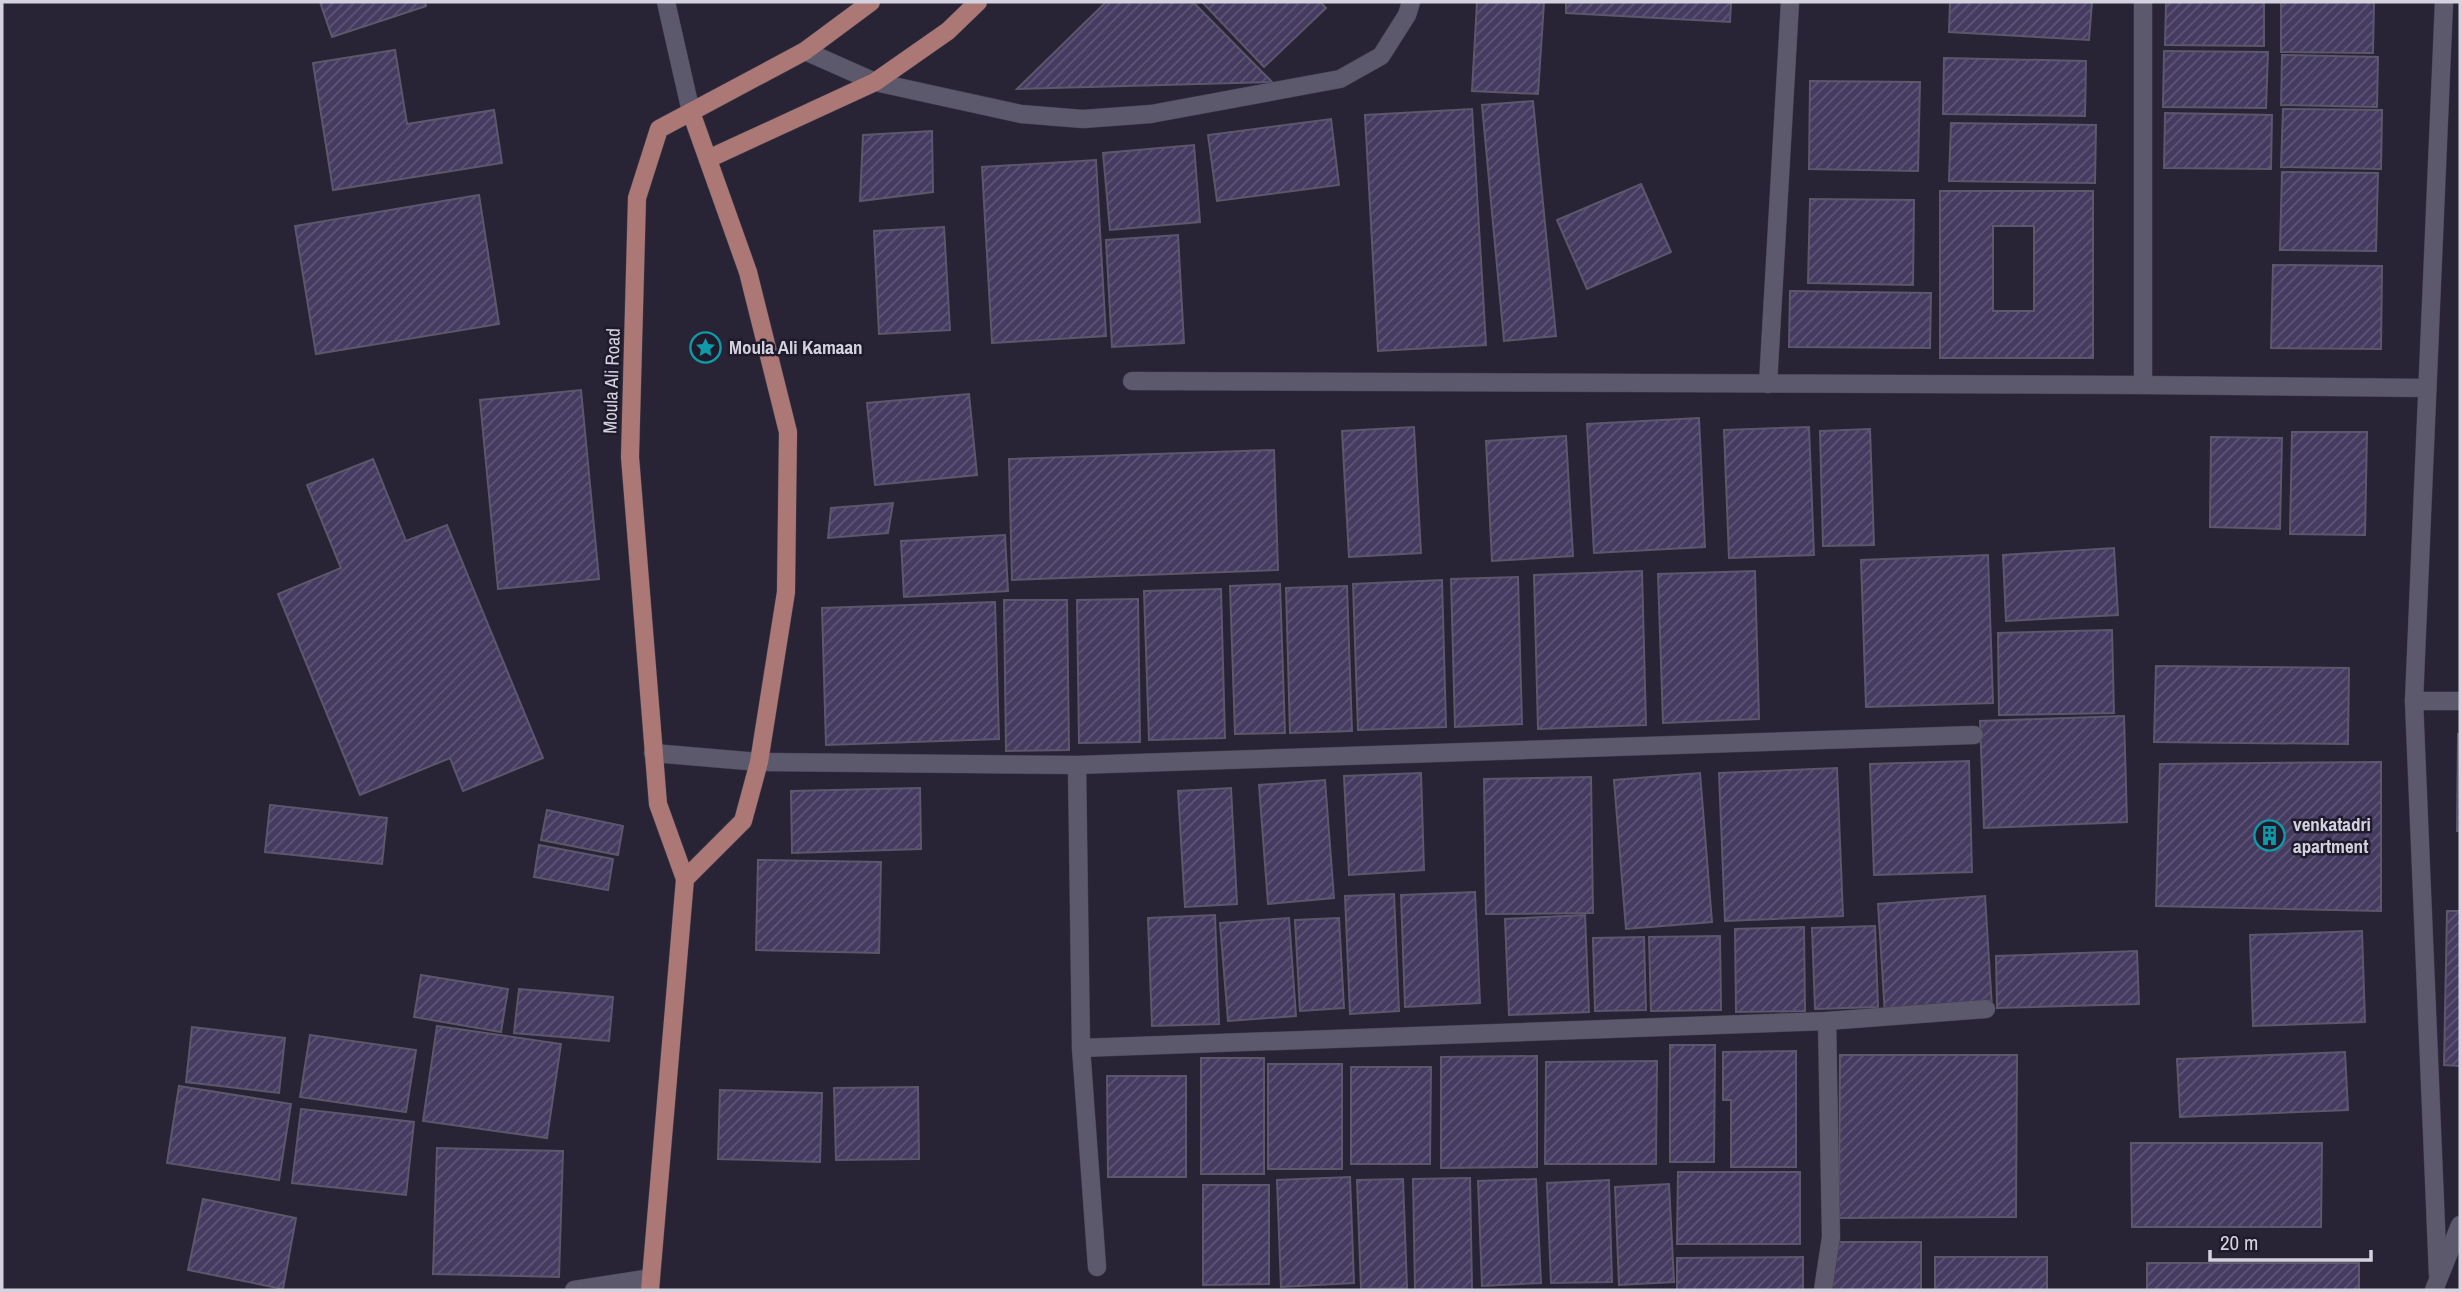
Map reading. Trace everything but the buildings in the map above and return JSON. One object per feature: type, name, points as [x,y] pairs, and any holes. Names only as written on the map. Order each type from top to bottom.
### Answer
[{"type":"main road","name":"Moula Ali Road","points":[[685,879],[658,804],[630,457],[637,198],[659,129],[806,51],[871,2]]},
{"type":"main road","points":[[708,159],[875,82],[948,31],[978,2]]},
{"type":"main road","points":[[651,1284],[685,879],[743,821],[759,762],[786,592],[788,432],[748,272],[691,112]]},
{"type":"street","points":[[666,2],[691,112]]},
{"type":"street","points":[[806,51],[875,82],[1021,114],[1083,119],[1151,114],[1340,79],[1381,56],[1407,15],[1411,2]]},
{"type":"street","points":[[1768,384],[1790,2]]},
{"type":"street","points":[[2143,2],[2143,385]]},
{"type":"street","points":[[2436,1283],[2414,701],[2444,2]]},
{"type":"street","points":[[1132,381],[2427,388]]},
{"type":"street","points":[[2414,701],[2460,701]]},
{"type":"street","points":[[653,753],[759,762],[1077,765],[1975,735]]},
{"type":"street","points":[[1077,765],[1081,1048],[1097,1267]]},
{"type":"street","points":[[1081,1048],[1827,1021],[1986,1009]]},
{"type":"street","points":[[1823,1290],[1831,1237],[1827,1021]]},
{"type":"street","points":[[2436,1283],[2460,1225]]},
{"type":"street","points":[[574,1290],[651,1284]]},
{"type":"place","name":"Moula Ali Kamaan","points":[[706,347]]},
{"type":"place","name":"venkatadri apartment","points":[[2270,835]]}]
